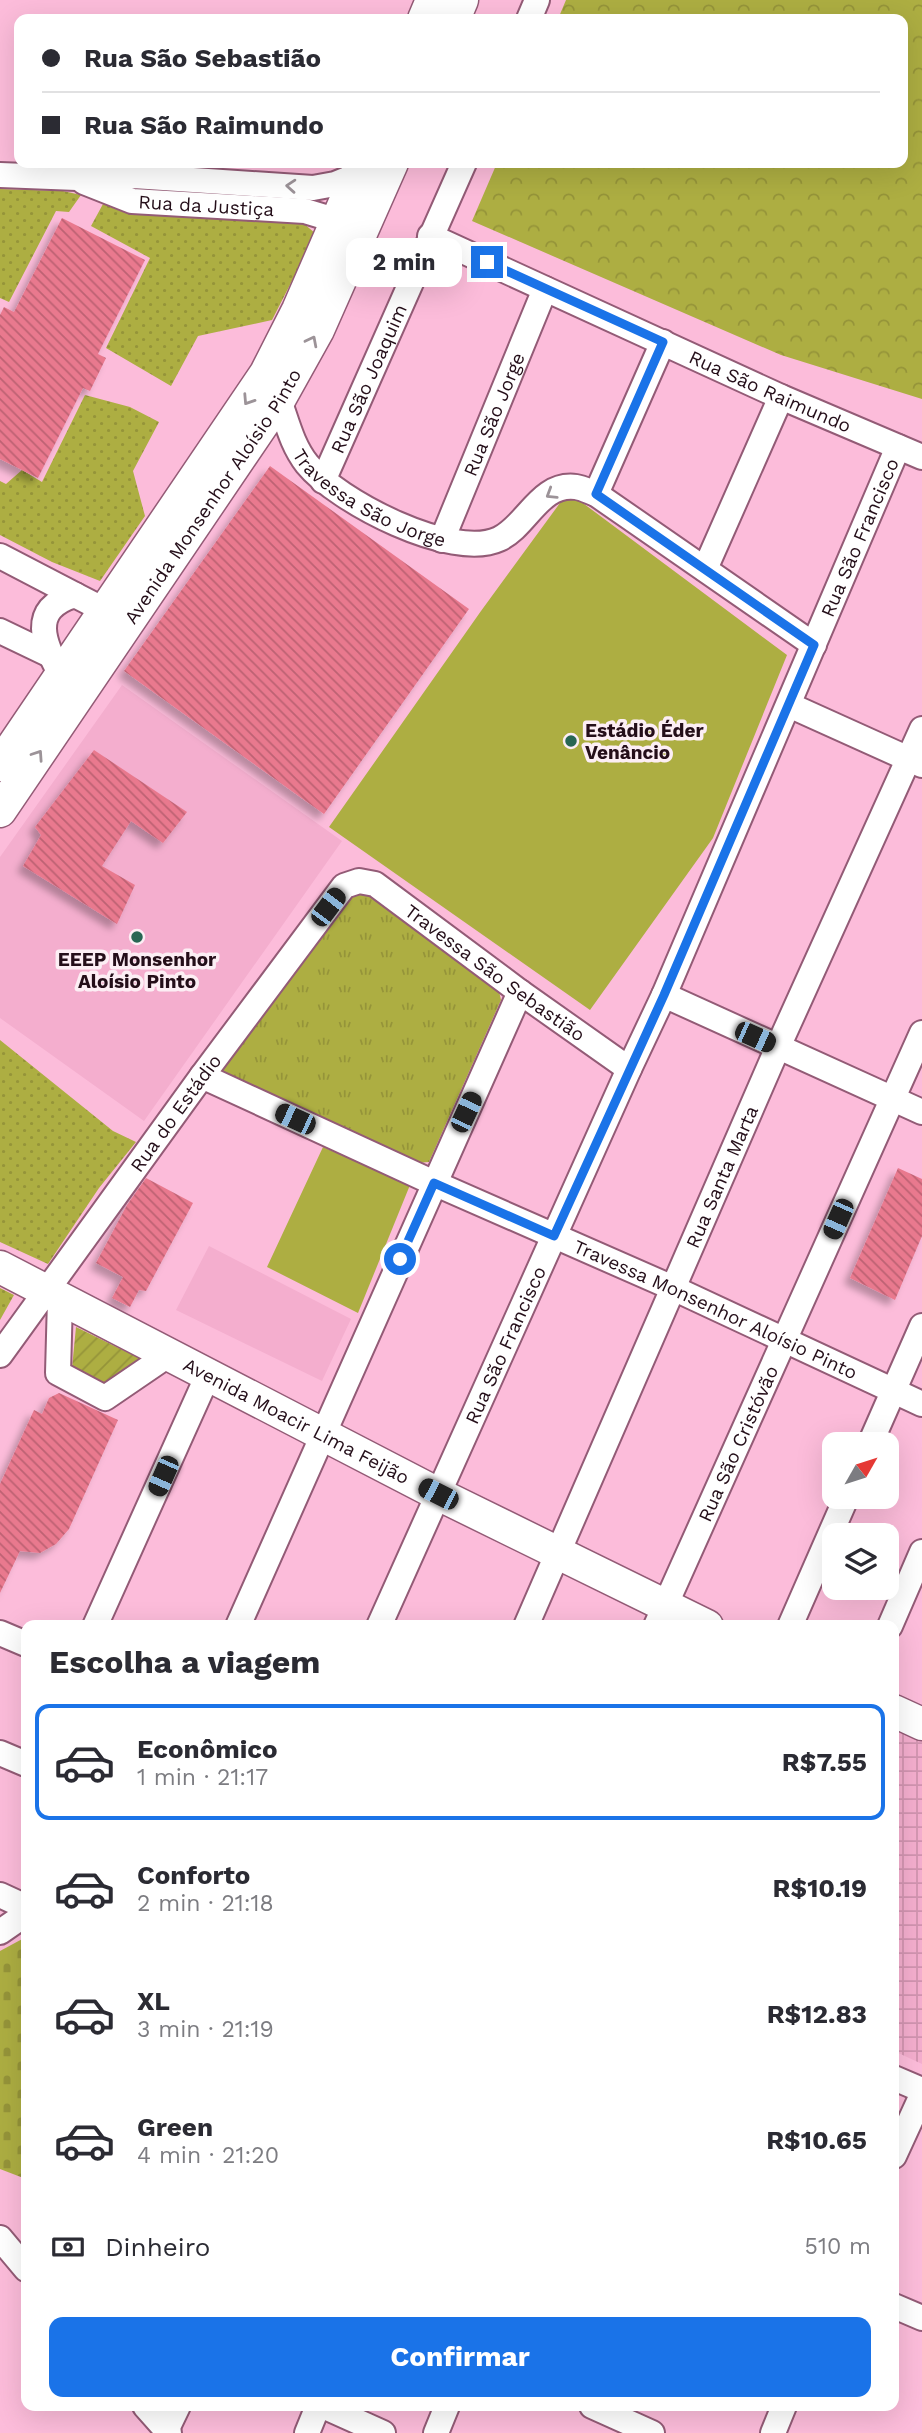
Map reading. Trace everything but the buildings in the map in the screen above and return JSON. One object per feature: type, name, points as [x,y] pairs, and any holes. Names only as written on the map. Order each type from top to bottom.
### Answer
[{"type":"main road","name":"Avenida Monsenhor Aloísio Pinto","points":[[0,811],[279,400],[318,330],[390,168]]},
{"type":"main road","name":"Avenida Monsenhor Aloísio Pinto","points":[[0,765],[56,665],[106,611],[266,373],[298,310],[360,169]]},
{"type":"main road","name":"Avenida Moacir Lima Feijão","points":[[0,1267],[556,1553],[660,1616],[679,1620]]},
{"type":"main road","points":[[899,1713],[922,1724]]},
{"type":"street","name":"Rua São Joaquim","points":[[323,481],[462,168]]},
{"type":"street","name":"Rua da Justiça","points":[[0,175],[77,178],[134,176],[313,188],[335,184],[360,169]]},
{"type":"street","name":"Rua da Justiça","points":[[77,178],[132,201],[305,211],[338,222]]},
{"type":"street","name":"Rua São Raimundo","points":[[430,236],[781,397],[922,457]]},
{"type":"street","name":"Rua São Jorge","points":[[442,540],[545,289]]},
{"type":"street","points":[[663,342],[596,494],[814,645]]},
{"type":"street","points":[[705,569],[781,397]]},
{"type":"street","name":"Travessa São Jorge","points":[[279,400],[295,446],[323,481],[387,521],[442,540],[476,543],[498,540],[514,529],[548,493],[562,487],[577,487],[596,494]]},
{"type":"street","name":"Rua São Francisco","points":[[382,1620],[664,995],[898,447]]},
{"type":"street","points":[[0,556],[106,611]]},
{"type":"street","points":[[56,665],[43,635],[47,615],[59,602],[75,595]]},
{"type":"street","points":[[0,631],[56,665]]},
{"type":"street","points":[[789,705],[915,762]]},
{"type":"street","name":"Rua Santa Marta","points":[[528,1620],[778,1047],[915,762],[922,729]]},
{"type":"street","name":"Travessa São Sebastião","points":[[359,881],[375,884],[629,1069]]},
{"type":"street","name":"Rua do Estádio","points":[[0,1355],[53,1295],[202,1076],[344,886],[359,881]]},
{"type":"street","points":[[241,1620],[520,992]]},
{"type":"street","points":[[664,995],[922,1112]]},
{"type":"street","name":"Rua São Cristóvão","points":[[660,1616],[922,1033]]},
{"type":"street","name":"Travessa Monsenhor Aloísio Pinto","points":[[202,1076],[434,1183],[673,1288],[922,1404]]},
{"type":"street","points":[[53,1295],[58,1373],[105,1398],[167,1354]]},
{"type":"street","points":[[875,1432],[922,1326]]},
{"type":"street","points":[[98,1620],[208,1375]]},
{"type":"street","points":[[793,1620],[841,1509]]},
{"type":"street","points":[[893,1620],[922,1552]]},
{"type":"street","points":[[0,1633],[21,1642]]},
{"type":"street","points":[[0,1753],[21,1762]]},
{"type":"street","points":[[0,1895],[21,1905]]},
{"type":"street","points":[[0,1932],[21,1917]]},
{"type":"street","points":[[899,2081],[922,2093],[899,2145]]},
{"type":"street","points":[[0,2238],[21,2263]]},
{"type":"street","points":[[899,2308],[922,2318]]},
{"type":"street","points":[[149,2411],[167,2432],[176,2411]]},
{"type":"street","points":[[307,2433],[318,2411]]},
{"type":"street","points":[[332,2411],[383,2433]]},
{"type":"street","points":[[436,2433],[445,2411]]},
{"type":"street","points":[[603,2411],[652,2433]]},
{"type":"street","points":[[773,2433],[782,2411]]},
{"type":"shaded area","name":"EEEP Monsenhor Aloísio Pinto","points":[[122,685],[342,841],[144,1121],[0,1018],[0,857]]},
{"type":"shaded area","points":[[209,1246],[351,1319],[322,1381],[176,1310]]},
{"type":"shaded area","points":[[899,1722],[922,1732],[922,2064],[899,2053]]},
{"type":"green space","points":[[566,0],[922,0],[922,399],[781,355],[472,221],[495,168],[908,168],[908,14],[560,14]]},
{"type":"green space","points":[[0,189],[63,191],[81,195],[69,212],[56,211],[9,302],[0,298]]},
{"type":"green space","points":[[103,204],[126,213],[302,222],[316,234],[272,320],[198,336],[171,386],[106,348],[150,258],[91,226]]},
{"type":"green space","points":[[85,395],[130,407],[159,422],[133,471],[145,516],[100,581],[52,562],[0,535],[0,481],[6,484],[22,470],[42,482]]},
{"type":"green space","name":"Estádio Éder Venâncio","points":[[568,492],[787,655],[713,838],[590,1010],[329,827]]},
{"type":"green space","points":[[369,890],[498,987],[501,1000],[429,1162],[416,1163],[221,1075],[224,1061],[343,895]]},
{"type":"green space","points":[[0,1040],[113,1131],[136,1142],[99,1188],[48,1264],[0,1242]]},
{"type":"green space","points":[[323,1147],[410,1185],[358,1313],[267,1267]]},
{"type":"green space","points":[[0,1288],[14,1295],[0,1320]]},
{"type":"green space","points":[[76,1327],[147,1362],[112,1387],[72,1368]]},
{"type":"green space","points":[[21,1940],[21,2177],[0,2169],[0,1951]]},
{"type":"place","name":"Estádio Éder Venâncio","points":[[571,741]]},
{"type":"place","name":"EEEP Monsenhor Aloísio Pinto","points":[[137,937]]},
{"type":"route","points":[[400,1259],[434,1183],[554,1236],[664,995],[814,645],[596,494],[663,342],[487,262]]}]
